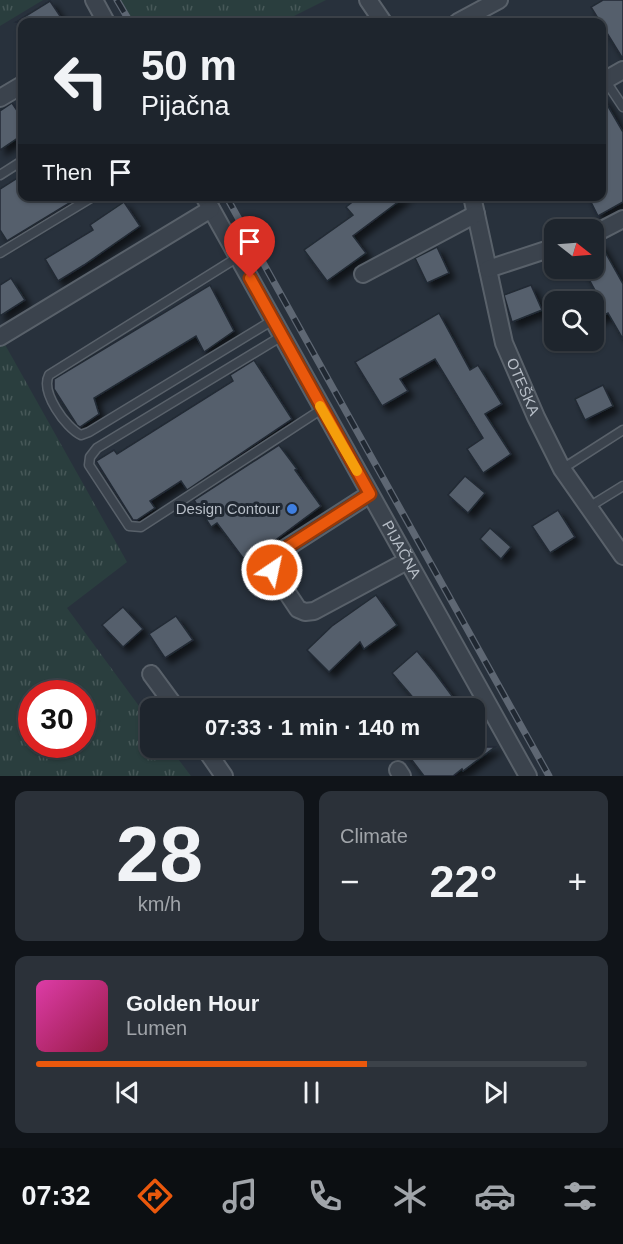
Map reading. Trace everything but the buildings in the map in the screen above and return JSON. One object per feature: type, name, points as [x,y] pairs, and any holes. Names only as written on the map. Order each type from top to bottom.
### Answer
[{"type":"street","points":[[94,0],[104,18]]},
{"type":"street","points":[[368,0],[380,18]]},
{"type":"street","points":[[465,18],[499,0]]},
{"type":"street","points":[[606,79],[623,70]]},
{"type":"street","points":[[0,98],[18,87]]},
{"type":"street","name":"OTEŠKA","points":[[473,201],[504,343],[536,417],[562,469],[623,556]]},
{"type":"street","points":[[0,337],[207,203]]},
{"type":"street","name":"PIJAČNA","points":[[207,203],[528,776]]},
{"type":"street","points":[[363,274],[476,214]]},
{"type":"street","points":[[604,229],[623,219]]},
{"type":"street","points":[[488,269],[544,251]]},
{"type":"street","points":[[370,494],[275,555],[272,570],[297,609],[305,612],[314,610],[408,561]]},
{"type":"street","points":[[152,674],[169,698]]},
{"type":"street","points":[[212,758],[224,776]]},
{"type":"lane","points":[[606,85],[623,106]]},
{"type":"lane","points":[[0,175],[18,164]]},
{"type":"lane","points":[[0,253],[86,201]]},
{"type":"lane","points":[[238,258],[49,375],[46,381],[48,397],[74,432],[81,435],[273,320]]},
{"type":"lane","points":[[282,336],[97,448],[90,457],[89,465],[129,526],[141,527],[322,410]]},
{"type":"lane","points":[[562,469],[623,430]]},
{"type":"lane","points":[[589,507],[623,486]]},
{"type":"green space","points":[[0,0],[43,0],[0,26]]},
{"type":"green space","points":[[117,0],[326,0],[290,18],[128,18]]},
{"type":"green space","points":[[3,341],[127,562],[67,608],[140,707],[140,758],[177,758],[191,776],[0,776],[0,343]]},
{"type":"railway","points":[[117,0],[128,18]]},
{"type":"railway","points":[[229,201],[549,776]]},
{"type":"slow traffic","points":[[320,406],[357,471]]},
{"type":"place","name":"Design Contour","points":[[292,509]]},
{"type":"route","points":[[250,278],[370,494],[275,555],[272,570]]}]
